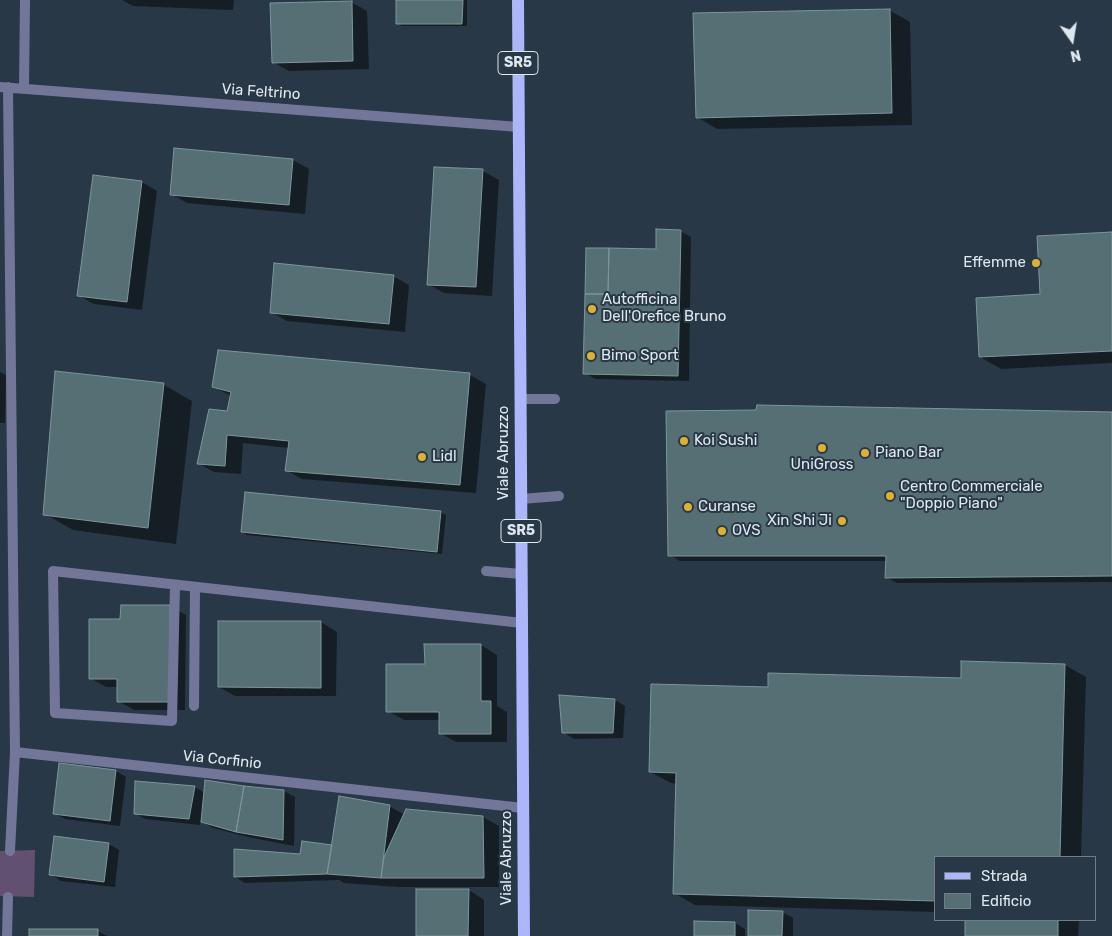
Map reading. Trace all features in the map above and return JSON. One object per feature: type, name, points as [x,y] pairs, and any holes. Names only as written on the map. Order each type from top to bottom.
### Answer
[{"type":"main road","name":"Viale Abruzzo","points":[[518,0],[524,936]]},
{"type":"street","points":[[24,88],[25,0]]},
{"type":"street","points":[[4,87],[15,752],[10,851]]},
{"type":"street","name":"Via Feltrino","points":[[4,87],[519,126]]},
{"type":"street","points":[[520,399],[555,398]]},
{"type":"street","points":[[521,499],[559,496]]},
{"type":"street","points":[[174,585],[172,721],[55,713],[53,571],[522,623]]},
{"type":"street","points":[[486,571],[521,574]]},
{"type":"street","points":[[194,706],[195,587]]},
{"type":"street","name":"Via Corfinio","points":[[15,752],[523,808]]},
{"type":"street","points":[[8,896],[8,936]]},
{"type":"shaded area","points":[[35,850],[34,897],[0,896],[0,851]]},
{"type":"building","points":[[396,0],[463,0],[462,24],[396,24]]},
{"type":"building","points":[[352,1],[353,61],[272,63],[270,3]]},
{"type":"building","points":[[890,9],[892,113],[696,118],[693,13]]},
{"type":"building","points":[[174,148],[293,159],[289,205],[170,195]]},
{"type":"building","points":[[434,167],[483,169],[476,287],[427,285]]},
{"type":"building","points":[[93,175],[142,181],[127,302],[77,296]]},
{"type":"building","points":[[656,229],[681,230],[678,376],[583,374],[585,294],[608,294],[609,248],[656,249]]},
{"type":"building","points":[[1112,232],[1112,351],[979,357],[976,298],[1040,294],[1037,236]]},
{"type":"building","points":[[586,248],[609,248],[608,294],[585,294]]},
{"type":"building","points":[[274,263],[394,275],[389,324],[270,313]]},
{"type":"building","points":[[218,350],[470,373],[460,485],[285,471],[289,441],[227,435],[225,466],[197,464],[209,409],[227,411],[231,392],[212,387]]},
{"type":"building","points":[[55,371],[164,383],[148,528],[43,515]]},
{"type":"building","name":"Centro Commerciale \"Doppio Piano\"","points":[[757,405],[1112,412],[1112,576],[885,578],[886,556],[668,556],[666,411],[756,410]]},
{"type":"building","points":[[245,492],[441,511],[437,552],[241,532]]},
{"type":"building","points":[[121,605],[170,605],[169,702],[117,702],[117,679],[89,679],[89,619],[120,619]]},
{"type":"building","points":[[218,621],[321,621],[321,688],[218,687]]},
{"type":"building","points":[[424,644],[481,644],[481,701],[491,701],[491,734],[439,734],[439,712],[386,712],[386,664],[425,664]]},
{"type":"building","points":[[961,661],[1065,664],[1060,856],[934,856],[934,901],[673,894],[676,773],[649,772],[651,684],[768,687],[768,673],[961,678]]},
{"type":"building","points":[[559,695],[615,699],[613,733],[562,733]]},
{"type":"building","points":[[59,763],[116,770],[110,821],[53,814]]},
{"type":"building","points":[[205,780],[244,786],[236,832],[201,822]]},
{"type":"building","points":[[135,781],[195,786],[189,819],[134,814]]},
{"type":"building","points":[[244,786],[284,790],[283,840],[236,832]]},
{"type":"building","points":[[339,796],[390,805],[381,878],[327,874]]},
{"type":"building","points":[[406,809],[483,816],[484,878],[381,878],[384,857]]},
{"type":"building","points":[[54,836],[109,843],[104,882],[49,875]]},
{"type":"building","points":[[302,841],[332,845],[327,874],[234,877],[234,849],[300,854]]},
{"type":"building","points":[[416,889],[469,889],[468,936],[416,936]]},
{"type":"building","points":[[748,910],[783,911],[782,936],[748,936]]},
{"type":"building","points":[[694,921],[735,922],[735,936],[694,936]]},
{"type":"building","points":[[965,921],[1058,921],[1058,936],[965,936]]},
{"type":"building","points":[[29,929],[98,929],[98,936],[29,936]]},
{"type":"place","name":"Effemme","points":[[1036,263]]},
{"type":"place","name":"Autofficina Dell'Orefice Bruno","points":[[592,309]]},
{"type":"place","name":"Bimo Sport","points":[[591,356]]},
{"type":"place","name":"Koi Sushi","points":[[684,441]]},
{"type":"place","name":"UniGross","points":[[822,448]]},
{"type":"place","name":"Piano Bar","points":[[865,453]]},
{"type":"place","name":"Lidl","points":[[422,457]]},
{"type":"place","name":"Centro Commerciale \"Doppio Piano\"","points":[[890,496]]},
{"type":"place","name":"Curanse","points":[[688,507]]},
{"type":"place","name":"Xin Shi Ji","points":[[842,521]]},
{"type":"place","name":"OVS","points":[[722,531]]}]
